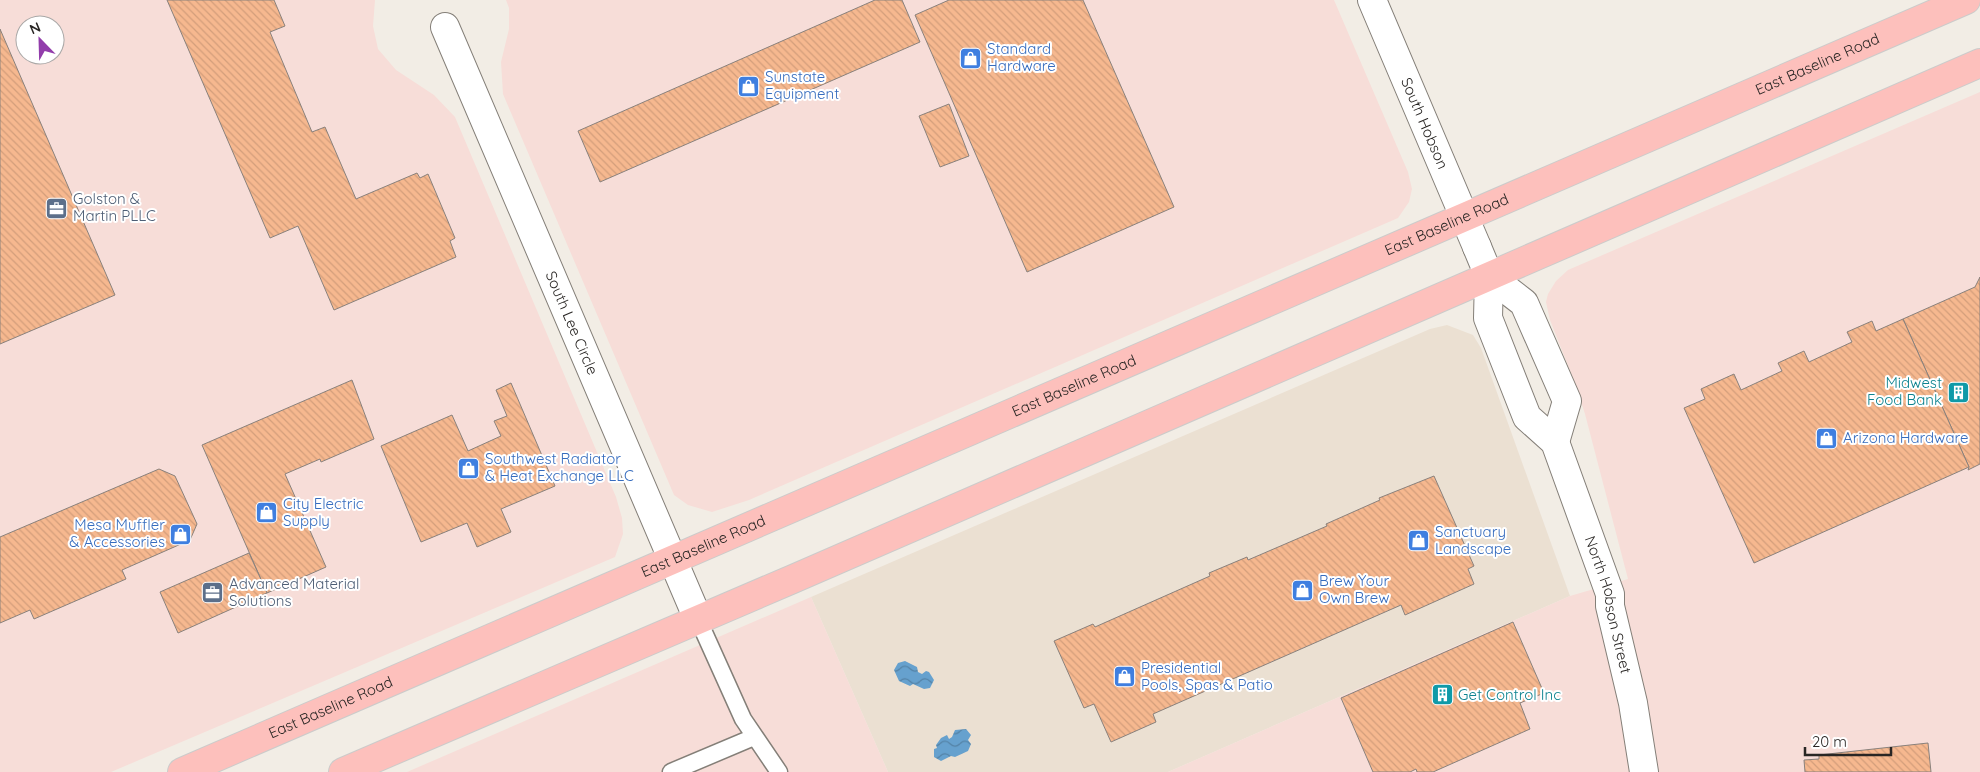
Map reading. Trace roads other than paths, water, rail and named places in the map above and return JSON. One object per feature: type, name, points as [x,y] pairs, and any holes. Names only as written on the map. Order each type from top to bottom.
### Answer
[{"type":"main road","name":"East Baseline Road","points":[[182,772],[1966,0]]},
{"type":"main road","points":[[343,772],[1980,63]]},
{"type":"street","name":"South Hobson","points":[[1372,0],[1476,247]]},
{"type":"street","name":"South Lee Circle","points":[[445,27],[698,619]]},
{"type":"street","name":"North Hobson Street","points":[[1476,247],[1489,276],[1488,318],[1527,417],[1555,442],[1610,594],[1610,606],[1632,703],[1644,772]]},
{"type":"street","name":"North Hobson Street","points":[[1489,276],[1524,303],[1567,401],[1555,442]]},
{"type":"lane","points":[[698,619],[743,719],[779,772]]},
{"type":"lane","points":[[671,772],[754,737]]},
{"type":"water","points":[[905,661],[917,667],[918,672],[922,674],[926,671],[929,672],[934,680],[930,688],[924,689],[913,684],[910,686],[899,681],[894,670],[898,663]]},
{"type":"water","points":[[966,729],[971,735],[968,740],[971,744],[968,751],[941,761],[934,757],[934,749],[937,748],[936,745],[941,738],[947,735],[949,739],[955,730]]},
{"type":"place","name":"Standard Hardware","points":[[971,58]]},
{"type":"place","name":"Sunstate Equipment","points":[[749,86]]},
{"type":"place","name":"Golston & Martin PLLC","points":[[57,208]]},
{"type":"place","name":"Midwest Food Bank","points":[[1958,392]]},
{"type":"place","name":"Arizona Hardware","points":[[1827,438]]},
{"type":"place","name":"Southwest Radiator & Heat Exchange LLC","points":[[469,468]]},
{"type":"place","name":"City Electric Supply","points":[[267,513]]},
{"type":"place","name":"Mesa Muffler & Accessories","points":[[181,534]]},
{"type":"place","name":"Sanctuary Landscape","points":[[1419,541]]},
{"type":"place","name":"Brew Your Own Brew","points":[[1303,590]]},
{"type":"place","name":"Advanced Material Solutions","points":[[213,593]]},
{"type":"place","name":"Presidential Pools, Spas & Patio","points":[[1125,677]]},
{"type":"place","name":"Get Control Inc","points":[[1442,695]]}]
